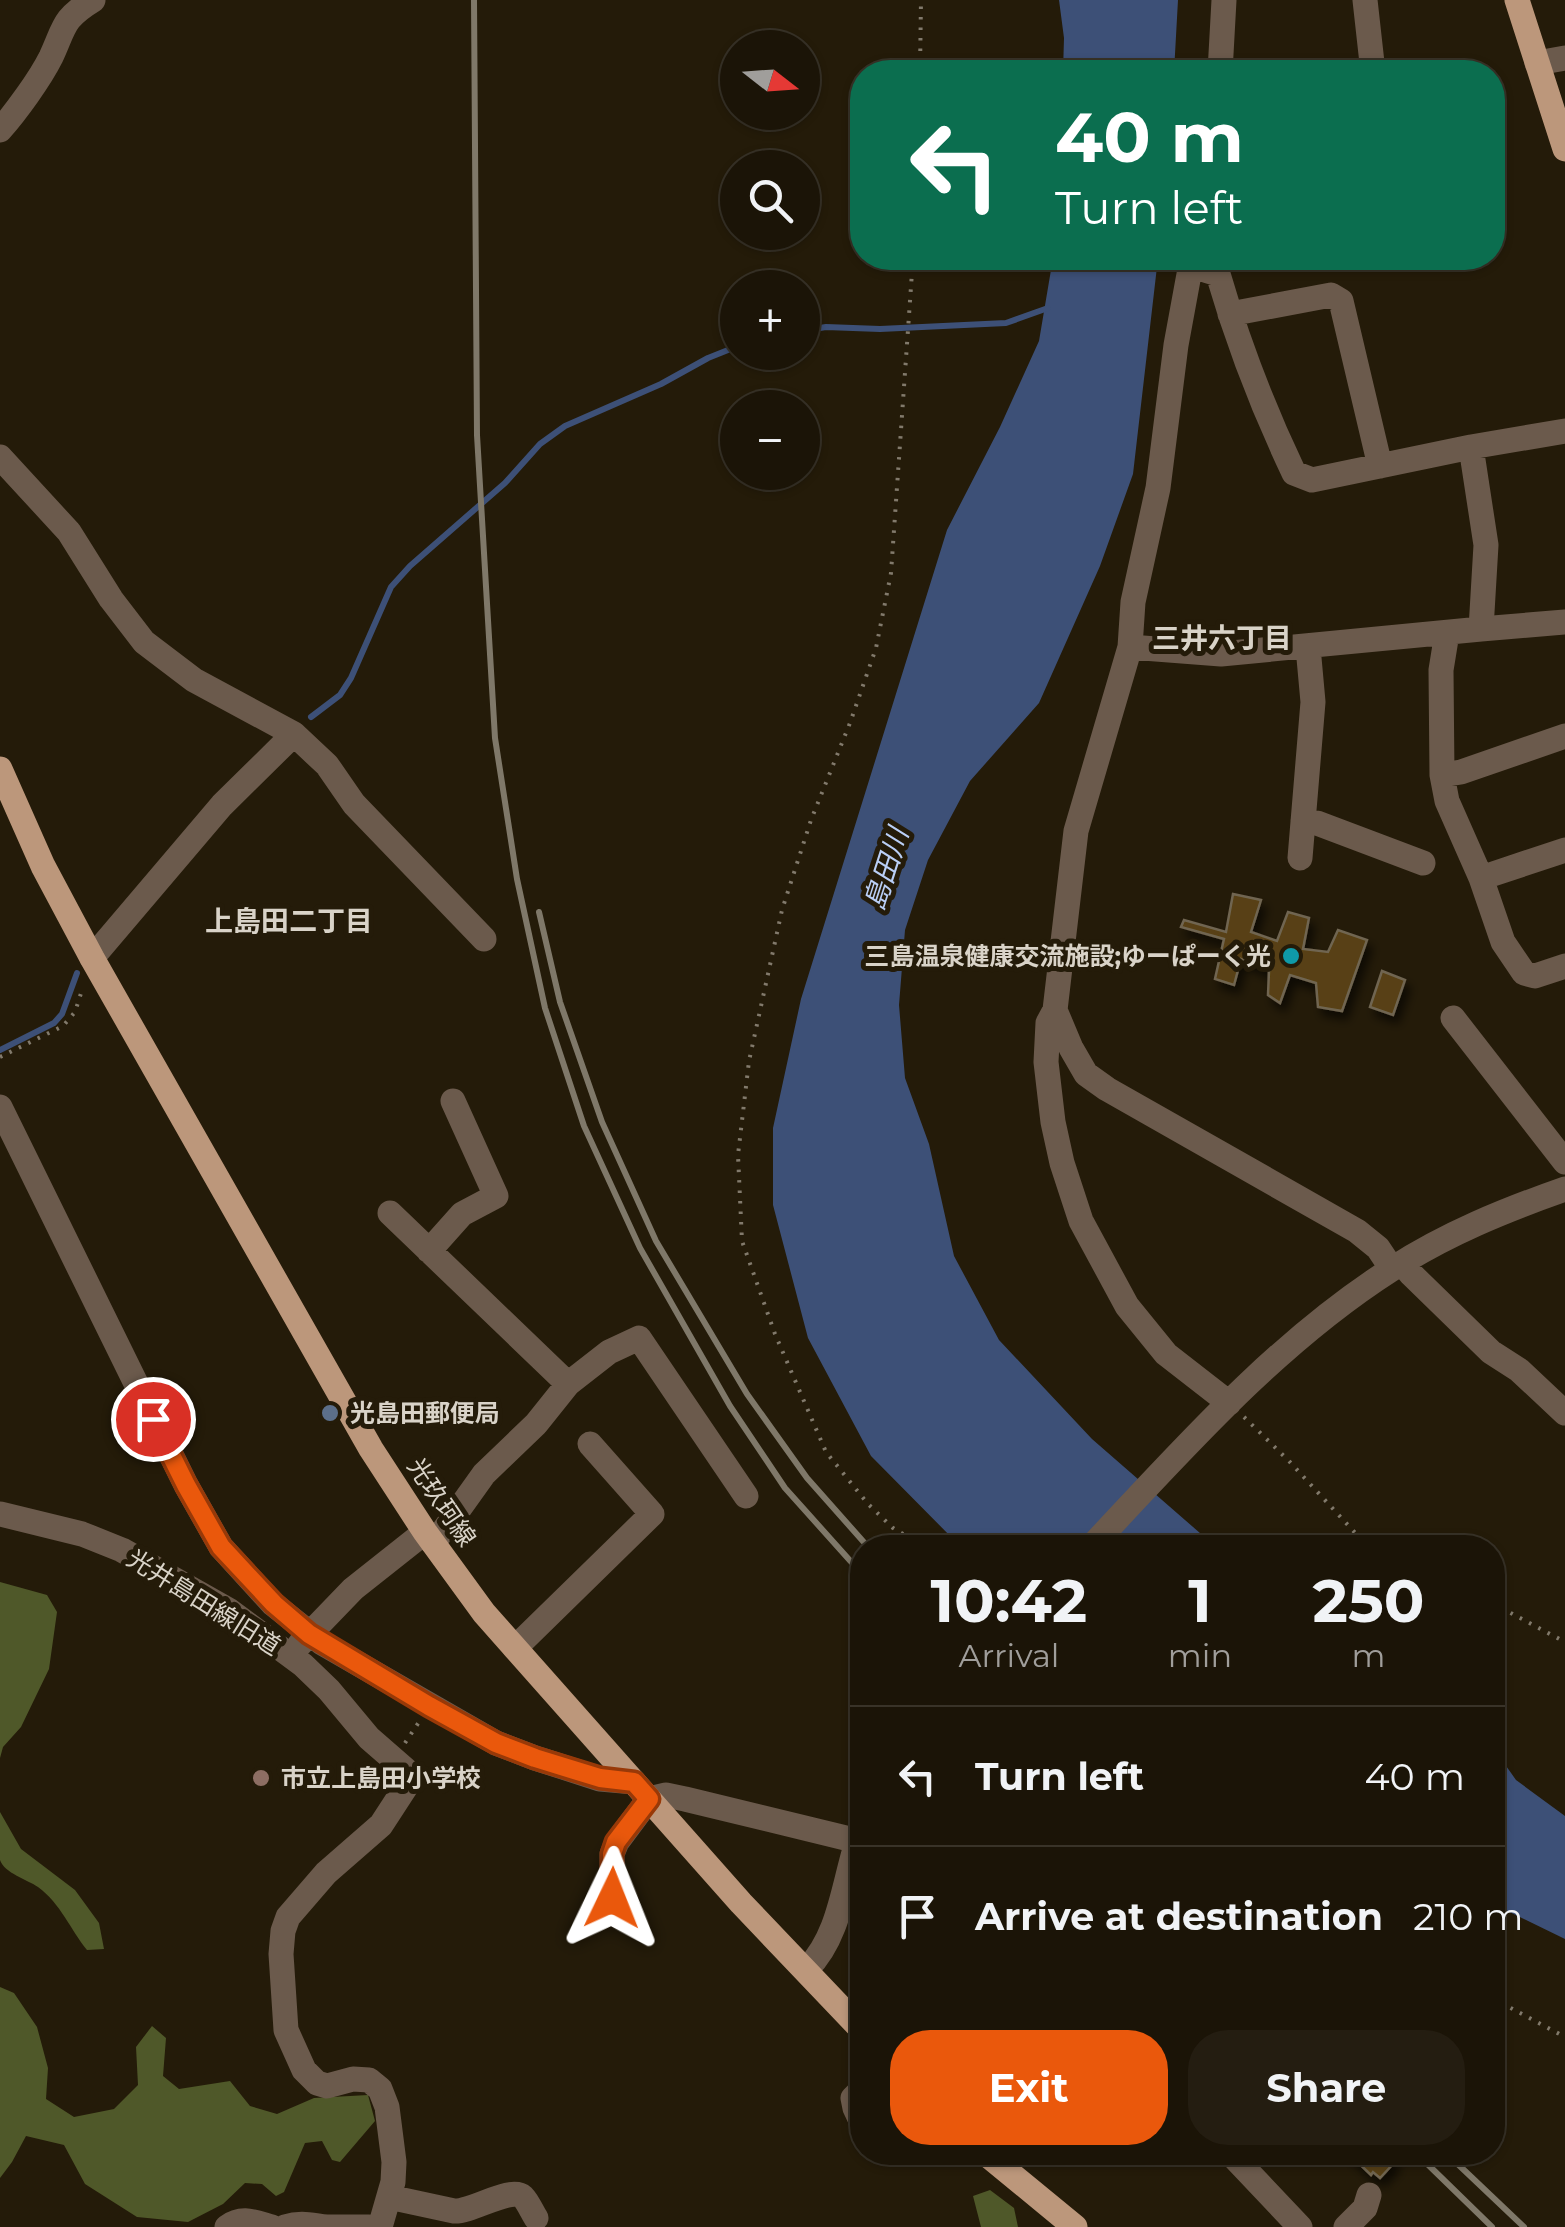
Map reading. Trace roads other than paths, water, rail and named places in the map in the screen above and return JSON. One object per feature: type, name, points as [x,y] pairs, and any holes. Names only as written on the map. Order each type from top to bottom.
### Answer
[{"type":"main road","points":[[1516,0],[1565,149]]},
{"type":"main road","name":"光玖珂線","points":[[0,769],[43,866],[92,958],[371,1449],[428,1537],[515,1648],[742,1903],[850,2017]]},
{"type":"main road","points":[[1000,2165],[1075,2227]]},
{"type":"street","points":[[0,130],[51,56],[66,22],[93,0]]},
{"type":"street","points":[[1221,60],[1224,0]]},
{"type":"street","points":[[1365,0],[1372,60]]},
{"type":"street","points":[[1537,63],[1565,58]]},
{"type":"street","points":[[1190,270],[1176,345],[1158,488],[1133,602],[1130,647],[1076,832],[1055,1010],[1048,1023],[1046,1062],[1053,1122],[1081,1222],[1127,1306],[1166,1354],[1222,1410]]},
{"type":"street","points":[[1209,270],[1218,274],[1270,424],[1294,473],[1312,480],[1565,432]]},
{"type":"street","points":[[1230,314],[1331,295],[1342,301],[1380,466]]},
{"type":"street","points":[[1471,447],[1486,545],[1481,629]]},
{"type":"street","points":[[0,457],[69,532],[111,599],[144,642],[194,680],[294,734],[327,765],[354,804],[484,938]]},
{"type":"street","points":[[1130,647],[1221,654],[1565,622]]},
{"type":"street","points":[[1447,633],[1441,670],[1442,775],[1446,801],[1481,878],[1504,942],[1524,972],[1535,976],[1565,966]]},
{"type":"street","points":[[1300,858],[1313,702],[1308,647]]},
{"type":"street","points":[[92,958],[222,805],[294,734]]},
{"type":"street","points":[[1442,775],[1462,772],[1565,736]]},
{"type":"street","points":[[1303,820],[1423,862]]},
{"type":"street","points":[[1481,878],[1565,850]]},
{"type":"street","points":[[1055,1010],[1086,1074],[1357,1231],[1565,1413]]},
{"type":"street","points":[[1453,1018],[1565,1162]]},
{"type":"street","points":[[429,1251],[462,1214],[496,1196],[453,1101]]},
{"type":"street","points":[[0,1107],[186,1485],[221,1547],[274,1604],[309,1634],[496,1743],[535,1758],[641,1790],[850,1834]]},
{"type":"street","points":[[1102,1535],[1284,1350],[1397,1266],[1453,1234],[1504,1210],[1565,1190]]},
{"type":"street","points":[[390,1214],[568,1384]]},
{"type":"street","name":"光井島田線旧道","points":[[0,1514],[82,1534],[122,1550],[230,1612],[290,1656],[352,1589],[444,1530],[484,1474],[536,1424],[568,1384],[610,1352],[640,1338],[746,1496]]},
{"type":"street","points":[[515,1648],[652,1514],[590,1444]]},
{"type":"street","points":[[290,1656],[329,1690],[369,1738],[408,1772],[409,1782],[382,1825],[326,1873],[288,1917],[281,1954],[286,2030],[304,2070],[317,2083],[327,2086],[354,2079],[370,2080],[380,2089],[387,2107],[394,2162],[380,2227]]},
{"type":"street","points":[[612,1898],[612,1854],[641,1790]]},
{"type":"street","points":[[807,1970],[830,1938],[850,1872]]},
{"type":"street","points":[[1240,2165],[1300,2227]]},
{"type":"street","points":[[389,2198],[465,2212],[504,2195],[516,2194],[523,2196],[536,2218]]},
{"type":"street","points":[[1346,2227],[1365,2208],[1369,2195]]},
{"type":"street","points":[[226,2227],[238,2220],[249,2220],[272,2227]]},
{"type":"street","points":[[285,2227],[311,2223],[370,2227]]},
{"type":"water","points":[[1059,0],[1178,0],[1175,60],[1063,60]]},
{"type":"water","name":"島田川","points":[[1051,270],[1157,270],[1133,474],[1100,566],[1039,703],[970,781],[928,860],[905,930],[899,1005],[905,1078],[929,1144],[954,1256],[999,1340],[1092,1439],[1202,1535],[949,1535],[871,1456],[808,1338],[773,1205],[773,1128],[801,999],[947,530],[1039,341]]},
{"type":"water","points":[[1505,1764],[1516,1780],[1565,1816],[1565,1939],[1505,1910]]},
{"type":"waterway","points":[[820,328],[1006,323],[1048,308]]},
{"type":"waterway","points":[[311,717],[340,695],[351,678],[391,587],[505,483],[540,444],[565,426],[720,353]]},
{"type":"waterway","points":[[0,1050],[54,1023],[62,1014],[77,973]]},
{"type":"railway","points":[[474,0],[477,435],[495,738],[517,879],[545,1008],[584,1126],[640,1248],[730,1406],[785,1488],[850,1561]]},
{"type":"railway","points":[[539,912],[560,1002],[602,1122],[656,1241],[747,1394],[807,1478],[857,1535]]},
{"type":"railway","points":[[1428,2165],[1492,2227]]},
{"type":"railway","points":[[1459,2165],[1524,2227]]},
{"type":"place","name":"三島温泉健康交流施設;ゆーぱーく光","points":[[1291,956]]},
{"type":"place","name":"光島田郵便局","points":[[330,1413]]},
{"type":"place","name":"市立上島田小学校","points":[[261,1778]]},
{"type":"district","name":"三井六丁目","points":[[1222,638]]},
{"type":"district","name":"上島田二丁目","points":[[289,921]]}]
